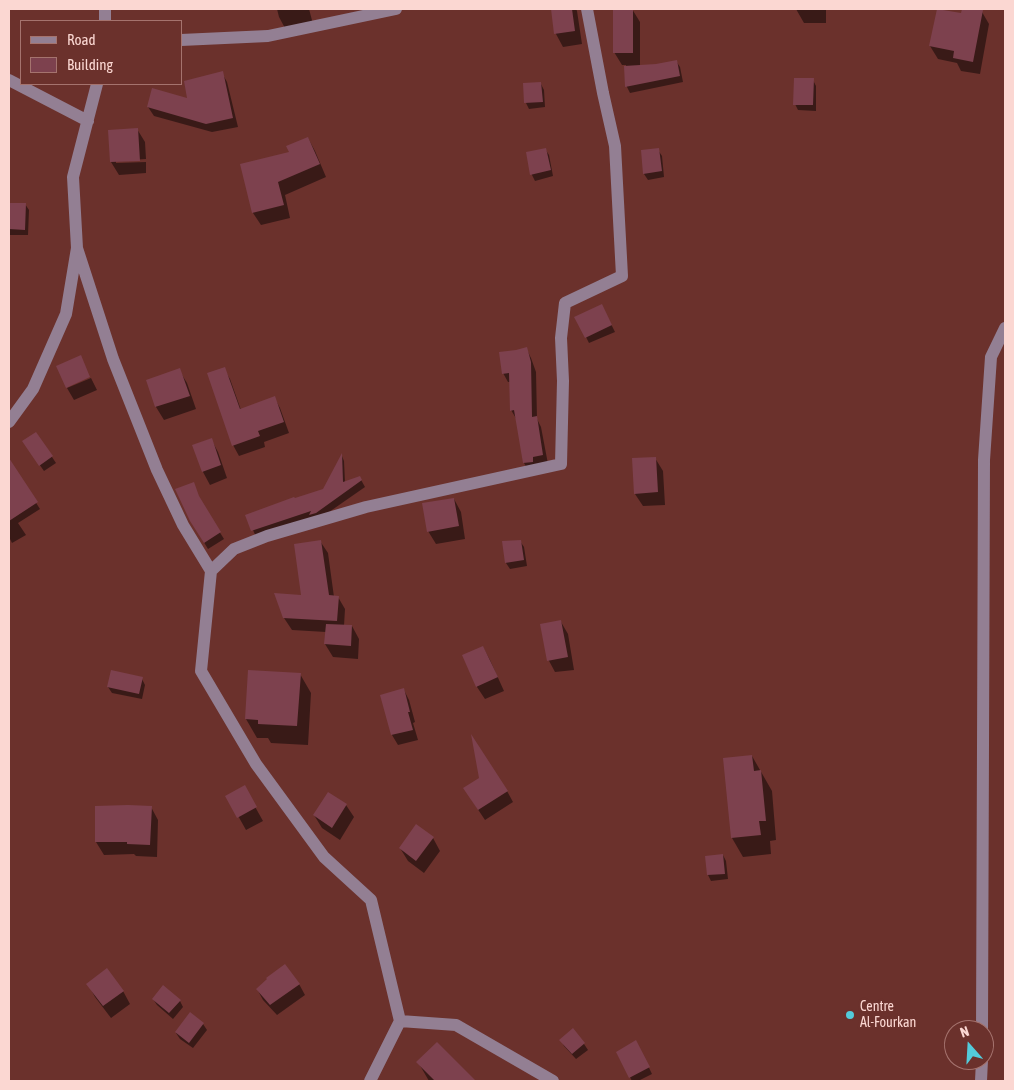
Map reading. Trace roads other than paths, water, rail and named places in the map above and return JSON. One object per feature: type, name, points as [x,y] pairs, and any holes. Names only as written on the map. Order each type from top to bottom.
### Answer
[{"type":"street","points":[[182,40],[268,36],[396,9]]},
{"type":"street","points":[[211,572],[234,549],[267,536],[366,508],[561,464],[561,338],[565,303],[622,276],[615,146],[587,9]]},
{"type":"street","points":[[9,80],[88,121]]},
{"type":"street","points":[[9,422],[33,390],[66,314],[77,248],[73,177],[97,85]]},
{"type":"street","points":[[77,248],[113,359],[157,470],[183,525],[211,572],[201,671],[256,764],[324,857],[371,900],[400,1021],[370,1081]]},
{"type":"street","points":[[982,1020],[984,460],[990,357],[1005,328]]},
{"type":"street","points":[[400,1021],[456,1025],[553,1081]]},
{"type":"place","name":"Centre Al-Fourkan","points":[[850,1015]]}]
